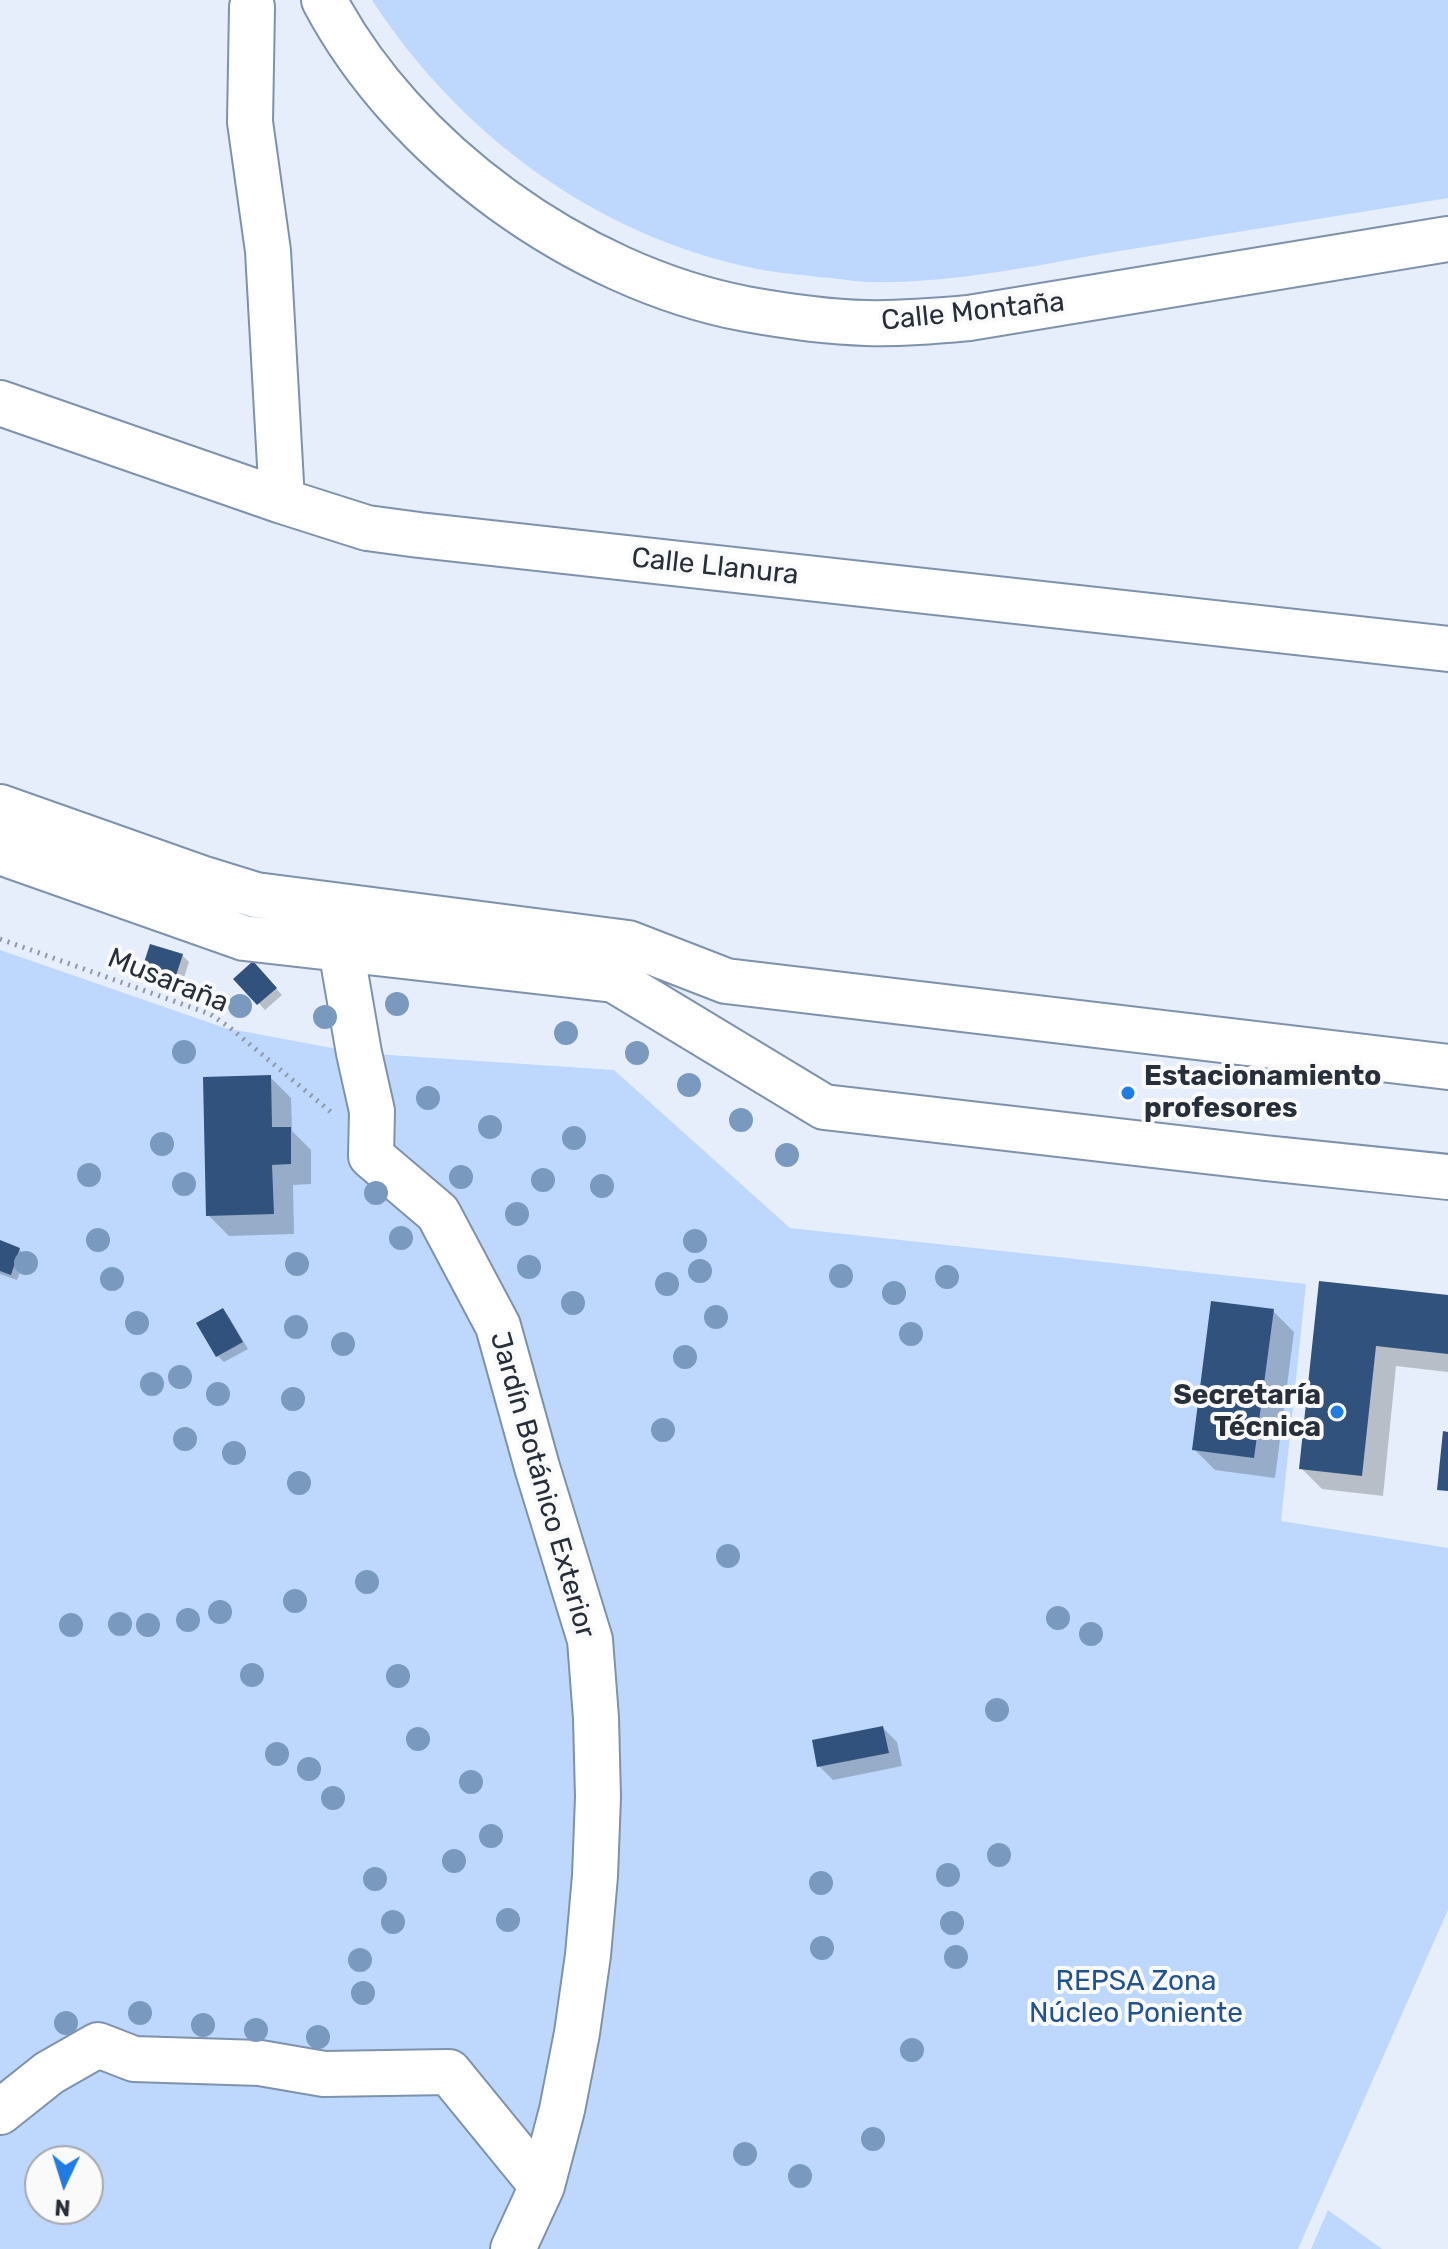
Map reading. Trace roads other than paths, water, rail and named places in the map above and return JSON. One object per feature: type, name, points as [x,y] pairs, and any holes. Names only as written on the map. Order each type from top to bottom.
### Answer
[{"type":"street","name":"Calle Montaña","points":[[324,0],[359,56],[434,143],[525,216],[629,272],[686,293],[744,309],[864,323],[969,318],[1448,239]]},
{"type":"street","points":[[252,7],[250,122],[268,251],[282,501]]},
{"type":"street","name":"Calle Llanura","points":[[0,403],[367,528],[1448,649]]},
{"type":"street","points":[[0,807],[256,895],[435,940],[614,980],[824,1107],[1448,1177]]},
{"type":"street","points":[[0,852],[244,938],[341,949],[435,940],[568,934],[628,943],[726,981],[1448,1067]]},
{"type":"street","name":"Jardín Botánico Exterior","points":[[341,949],[372,1111],[371,1156],[438,1213],[498,1326],[590,1640],[598,1797],[588,1955],[562,2110],[542,2186],[513,2249]]},
{"type":"street","points":[[700,1032],[726,981]]},
{"type":"street","points":[[0,2112],[49,2073],[98,2045],[134,2059],[260,2063],[324,2074],[449,2072],[542,2186]]},
{"type":"place","name":"Estacionamiento profesores","points":[[1128,1093]]},
{"type":"place","name":"Secretaría Técnica","points":[[1337,1412]]},
{"type":"park label","name":"REPSA Zona Núcleo Poniente","points":[[1136,1998]]}]
